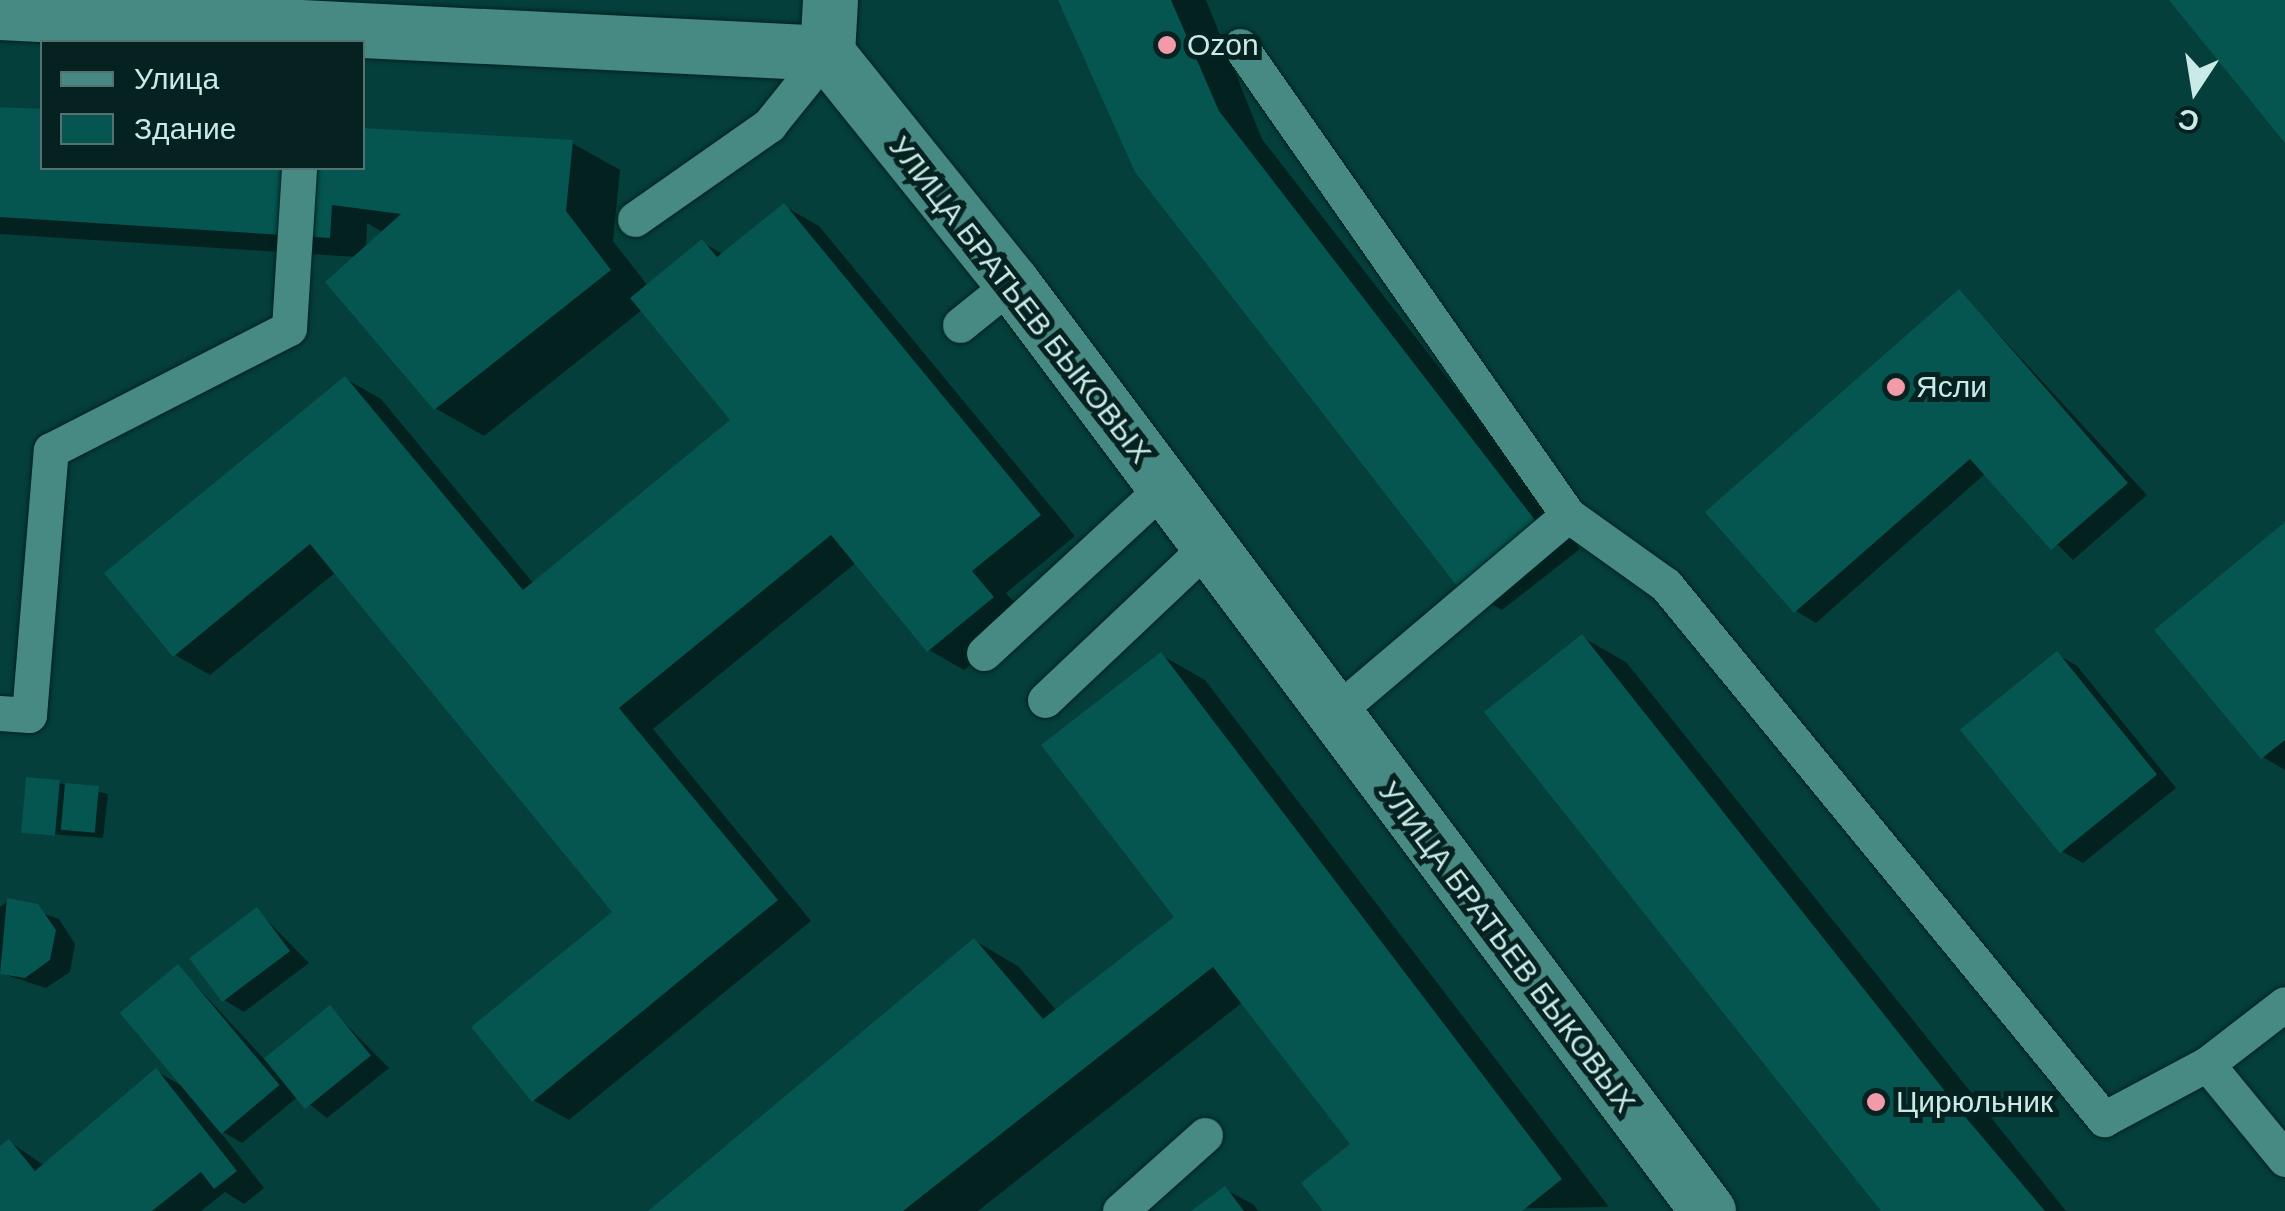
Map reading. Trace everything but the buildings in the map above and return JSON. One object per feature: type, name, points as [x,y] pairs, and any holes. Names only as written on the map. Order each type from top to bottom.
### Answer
[{"type":"street","points":[[25,8],[308,34],[828,54],[830,0]]},
{"type":"street","name":"УЛИЦА БРАТЬЕВ БЫКОВЫХ","points":[[828,54],[1012,282],[1686,1203]]},
{"type":"lane","points":[[1240,46],[1568,515],[1666,585],[2104,1119],[2207,1064],[2285,1004]]},
{"type":"lane","points":[[635,219],[769,125],[828,54]]},
{"type":"lane","points":[[0,713],[28,715],[51,450],[289,328],[299,170]]},
{"type":"lane","points":[[960,325],[1012,282]]},
{"type":"lane","points":[[984,653],[1164,488]]},
{"type":"lane","points":[[1332,716],[1568,515]]},
{"type":"lane","points":[[1045,700],[1207,547]]},
{"type":"lane","points":[[2207,1064],[2285,1159]]},
{"type":"lane","points":[[1120,1211],[1205,1136]]},
{"type":"place","name":"Ozon","points":[[1167,45]]},
{"type":"place","name":"Ясли","points":[[1896,387]]},
{"type":"place","name":"Цирюльник","points":[[1876,1102]]}]
